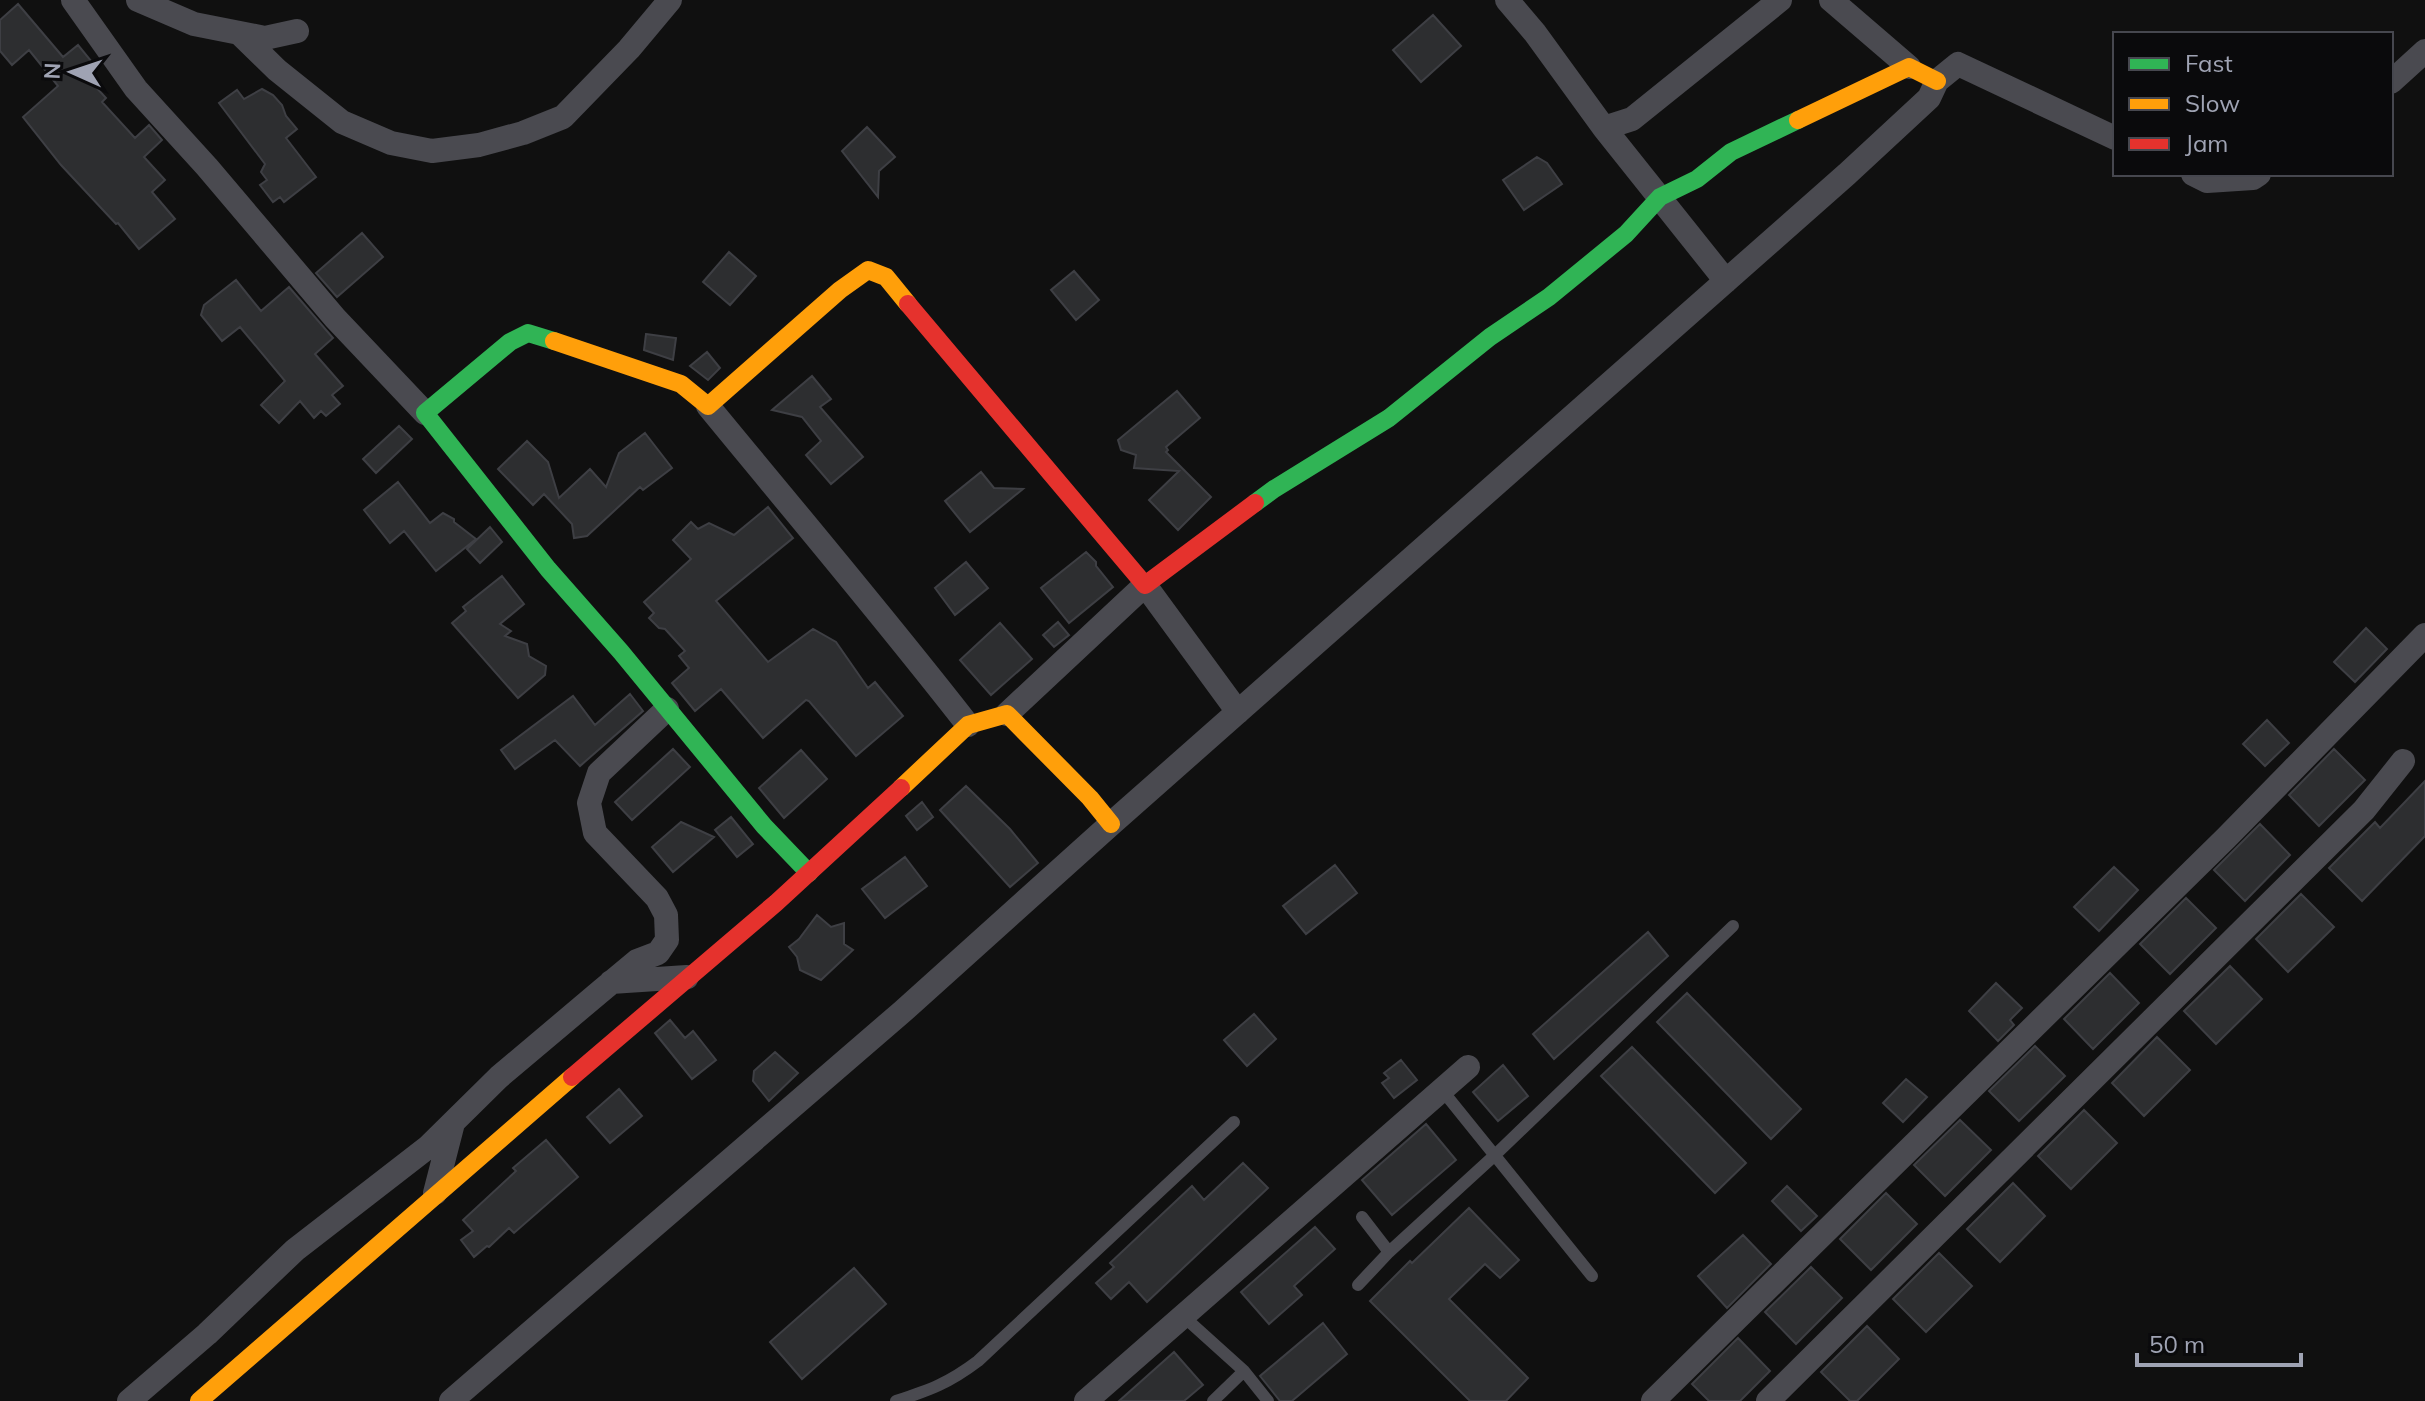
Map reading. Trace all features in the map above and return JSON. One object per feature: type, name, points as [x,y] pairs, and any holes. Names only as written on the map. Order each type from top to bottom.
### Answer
[{"type":"street","points":[[73,0],[136,89],[207,167],[335,318],[425,413],[548,569],[621,652],[764,826],[809,873]]},
{"type":"street","points":[[239,33],[277,70],[342,122],[391,143],[432,151],[479,145],[523,133],[563,117],[629,49],[670,0]]},
{"type":"street","points":[[1507,0],[1645,182],[1726,281]]},
{"type":"street","points":[[1604,128],[1632,119],[1780,0]]},
{"type":"street","points":[[1831,0],[1909,67],[1937,81]]},
{"type":"street","points":[[149,2],[194,24],[239,33],[265,38],[297,31]]},
{"type":"street","points":[[2393,80],[2425,51]]},
{"type":"street","points":[[451,1401],[902,1012],[1726,281],[1929,98],[1937,81],[1958,64],[2113,137]]},
{"type":"street","points":[[199,1401],[435,1193],[809,873],[968,725],[1007,714],[1145,585],[1274,489],[1389,418],[1490,337],[1549,297],[1626,234],[1660,197],[1697,179],[1731,152],[1909,67]]},
{"type":"street","points":[[2197,176],[2207,181],[2256,176]]},
{"type":"street","points":[[708,406],[840,290],[868,270],[886,277],[1145,585],[1238,712]]},
{"type":"street","points":[[425,413],[510,342],[528,333],[681,384],[708,406],[857,585],[968,725]]},
{"type":"street","points":[[1653,1401],[2226,838],[2425,635]]},
{"type":"street","points":[[129,1401],[207,1334],[295,1250],[428,1147],[499,1077],[611,982],[637,961],[658,953],[667,940],[666,915],[657,898],[595,833],[589,803],[599,773],[667,709]]},
{"type":"street","points":[[1007,714],[1090,798],[1111,824]]},
{"type":"street","points":[[1768,1401],[2364,810],[2403,761]]},
{"type":"street","points":[[611,982],[687,977]]},
{"type":"street","points":[[1086,1401],[1468,1067]]},
{"type":"street","points":[[435,1193],[453,1123]]},
{"type":"lane","points":[[1358,1285],[1389,1252],[1495,1155],[1733,926]]},
{"type":"lane","points":[[1442,1090],[1592,1276]]},
{"type":"lane","points":[[896,1401],[943,1385],[978,1361],[1234,1122]]},
{"type":"lane","points":[[1362,1217],[1389,1252]]},
{"type":"lane","points":[[1183,1316],[1244,1371],[1268,1401]]},
{"type":"lane","points":[[1213,1401],[1244,1371]]},
{"type":"building","points":[[18,4],[63,57],[78,45],[92,62],[81,71],[106,98],[102,102],[135,138],[149,125],[162,140],[144,157],[165,180],[152,192],[175,219],[139,249],[61,165],[23,117],[58,86],[29,50],[12,65],[0,51],[0,20]]},
{"type":"building","points":[[1433,15],[1461,46],[1421,82],[1393,50]]},
{"type":"building","points":[[262,89],[282,105],[286,116],[297,129],[286,138],[316,177],[284,202],[280,197],[273,202],[260,185],[267,180],[261,172],[265,164],[219,103],[237,90],[244,99]]},
{"type":"building","points":[[867,127],[895,157],[879,171],[878,197],[842,151]]},
{"type":"building","points":[[1537,157],[1547,163],[1562,184],[1524,210],[1503,180]]},
{"type":"building","points":[[362,233],[383,257],[337,297],[316,273]]},
{"type":"building","points":[[729,252],[756,276],[730,305],[703,282]]},
{"type":"building","points":[[1074,271],[1099,300],[1076,320],[1051,290]]},
{"type":"building","points":[[236,280],[261,311],[289,287],[333,338],[315,354],[343,386],[332,395],[340,404],[326,416],[321,411],[314,418],[300,401],[279,423],[261,405],[285,381],[240,327],[222,341],[201,315],[204,305]]},
{"type":"building","points":[[646,334],[676,338],[673,360],[644,350]]},
{"type":"building","points":[[707,352],[720,368],[708,380],[690,366]]},
{"type":"building","points":[[812,376],[831,399],[820,407],[863,457],[831,484],[806,455],[821,441],[802,417],[772,410]]},
{"type":"building","points":[[1177,391],[1200,418],[1166,447],[1166,452],[1211,497],[1178,530],[1149,500],[1179,471],[1134,468],[1136,455],[1121,450],[1118,440]]},
{"type":"building","points":[[399,426],[412,439],[376,473],[363,459]]},
{"type":"building","points":[[645,433],[672,468],[643,490],[640,487],[587,536],[574,538],[572,524],[544,494],[533,505],[498,469],[527,441],[548,462],[559,498],[590,469],[606,487],[619,453]]},
{"type":"building","points":[[981,472],[994,488],[1023,489],[970,532],[945,501]]},
{"type":"building","points":[[398,482],[430,523],[443,513],[476,539],[436,571],[404,531],[390,543],[364,510]]},
{"type":"building","points":[[768,507],[793,538],[716,601],[768,662],[813,629],[836,642],[868,688],[875,682],[903,716],[856,756],[806,700],[763,738],[721,689],[695,711],[672,683],[689,668],[679,656],[685,651],[665,629],[659,628],[649,618],[654,613],[644,602],[691,559],[673,540],[691,522],[698,529],[709,523],[734,535]]},
{"type":"building","points":[[490,527],[502,542],[480,563],[467,549]]},
{"type":"building","points":[[1086,552],[1113,587],[1069,623],[1041,588]]},
{"type":"building","points":[[966,562],[988,588],[955,615],[935,588]]},
{"type":"building","points":[[502,576],[524,604],[500,624],[511,631],[505,636],[527,644],[529,656],[546,666],[545,675],[518,698],[452,623],[466,611],[463,607]]},
{"type":"building","points":[[1058,622],[1069,635],[1054,647],[1043,635]]},
{"type":"building","points":[[1000,623],[1032,659],[991,695],[960,660]]},
{"type":"building","points":[[2366,628],[2387,649],[2355,682],[2334,662]]},
{"type":"building","points":[[630,694],[643,711],[580,766],[555,740],[515,769],[501,750],[573,696],[595,725]]},
{"type":"building","points":[[2267,720],[2289,743],[2265,766],[2243,744]]},
{"type":"building","points":[[673,749],[690,767],[632,820],[615,802]]},
{"type":"building","points":[[2334,749],[2365,780],[2319,826],[2289,795]]},
{"type":"building","points":[[801,750],[827,779],[784,818],[759,788]]},
{"type":"building","points":[[2425,781],[2425,836],[2362,901],[2329,868],[2375,822],[2380,828]]},
{"type":"building","points":[[966,786],[1010,829],[1038,863],[1010,887],[940,810]]},
{"type":"building","points":[[922,802],[933,817],[917,830],[906,816]]},
{"type":"building","points":[[731,817],[753,844],[737,857],[715,830]]},
{"type":"building","points":[[681,822],[714,837],[673,872],[652,847]]},
{"type":"building","points":[[2260,824],[2290,855],[2245,901],[2214,870]]},
{"type":"building","points":[[905,857],[927,886],[885,918],[862,889]]},
{"type":"building","points":[[1335,865],[1357,893],[1306,934],[1283,906]]},
{"type":"building","points":[[2114,867],[2138,890],[2099,931],[2074,907]]},
{"type":"building","points":[[2301,894],[2334,927],[2288,972],[2256,939]]},
{"type":"building","points":[[2186,898],[2216,928],[2170,974],[2140,944]]},
{"type":"building","points":[[817,915],[831,927],[844,923],[844,944],[853,950],[821,980],[800,970],[797,957],[789,947]]},
{"type":"building","points":[[1648,932],[1668,956],[1554,1059],[1533,1034]]},
{"type":"building","points":[[2230,966],[2262,999],[2216,1044],[2184,1011]]},
{"type":"building","points":[[2110,973],[2139,1003],[2093,1049],[2064,1019]]},
{"type":"building","points":[[1996,983],[2022,1008],[2010,1020],[2014,1025],[1998,1041],[1969,1011]]},
{"type":"building","points":[[1687,993],[1801,1109],[1771,1139],[1657,1022]]},
{"type":"building","points":[[1254,1014],[1276,1039],[1247,1066],[1224,1040]]},
{"type":"building","points":[[670,1020],[685,1038],[693,1031],[716,1060],[692,1079],[655,1033]]},
{"type":"building","points":[[2157,1037],[2190,1070],[2144,1116],[2112,1083]]},
{"type":"building","points":[[2035,1046],[2065,1076],[2019,1121],[1989,1091]]},
{"type":"building","points":[[1632,1047],[1746,1163],[1715,1193],[1601,1076]]},
{"type":"building","points":[[775,1052],[798,1073],[769,1101],[753,1081],[754,1071]]},
{"type":"building","points":[[1401,1060],[1417,1080],[1394,1098],[1382,1083],[1389,1078],[1384,1073]]},
{"type":"building","points":[[1503,1065],[1528,1096],[1498,1121],[1473,1092]]},
{"type":"building","points":[[1906,1079],[1927,1097],[1903,1122],[1883,1103]]},
{"type":"building","points":[[619,1089],[642,1116],[610,1143],[587,1117]]},
{"type":"building","points":[[2084,1110],[2117,1143],[2071,1189],[2038,1156]]},
{"type":"building","points":[[1960,1120],[1991,1150],[1945,1196],[1914,1165]]},
{"type":"building","points":[[1426,1124],[1456,1160],[1392,1215],[1362,1180]]},
{"type":"building","points":[[546,1140],[578,1177],[514,1233],[509,1228],[474,1257],[461,1240],[473,1231],[463,1220],[516,1171],[513,1168]]},
{"type":"building","points":[[1243,1163],[1268,1188],[1147,1302],[1129,1282],[1111,1299],[1096,1283],[1114,1267],[1110,1263],[1192,1186],[1204,1200]]},
{"type":"building","points":[[2013,1183],[2045,1216],[2000,1262],[1967,1229]]},
{"type":"building","points":[[1787,1186],[1817,1216],[1801,1231],[1772,1201]]},
{"type":"building","points":[[1886,1193],[1917,1224],[1871,1270],[1840,1239]]},
{"type":"building","points":[[1469,1208],[1519,1260],[1500,1278],[1485,1264],[1449,1299],[1528,1378],[1506,1401],[1470,1401],[1370,1301]]},
{"type":"building","points":[[1315,1227],[1335,1249],[1294,1286],[1302,1295],[1269,1324],[1241,1292]]},
{"type":"building","points":[[1743,1235],[1771,1264],[1727,1308],[1698,1276]]},
{"type":"building","points":[[1939,1253],[1972,1286],[1926,1332],[1893,1299]]},
{"type":"building","points":[[1811,1267],[1842,1298],[1796,1344],[1765,1312]]},
{"type":"building","points":[[854,1268],[886,1304],[802,1379],[770,1342]]},
{"type":"building","points":[[1323,1323],[1347,1354],[1292,1401],[1280,1401],[1260,1376]]},
{"type":"building","points":[[1867,1326],[1899,1359],[1857,1401],[1850,1401],[1821,1372]]},
{"type":"building","points":[[1738,1338],[1770,1371],[1740,1401],[1709,1401],[1692,1384]]},
{"type":"building","points":[[1174,1352],[1203,1385],[1184,1401],[1119,1401]]},
{"type":"traffic: fast","points":[[1255,503],[1389,418],[1490,337],[1549,297],[1626,234],[1660,197],[1697,179],[1731,152],[1798,120]]},
{"type":"traffic: fast","points":[[554,341],[528,333],[510,342],[425,413],[548,569],[621,652],[764,826],[809,873]]},
{"type":"traffic: slow","points":[[1798,120],[1909,67],[1937,81]]},
{"type":"traffic: slow","points":[[554,341],[681,384],[708,406],[840,290],[868,270],[886,277],[908,304]]},
{"type":"traffic: slow","points":[[901,788],[968,725],[1007,714],[1090,798],[1111,824]]},
{"type":"traffic: slow","points":[[199,1401],[572,1077]]},
{"type":"traffic: jam","points":[[908,304],[1145,585],[1255,503]]},
{"type":"traffic: jam","points":[[572,1077],[776,903],[901,788]]}]
